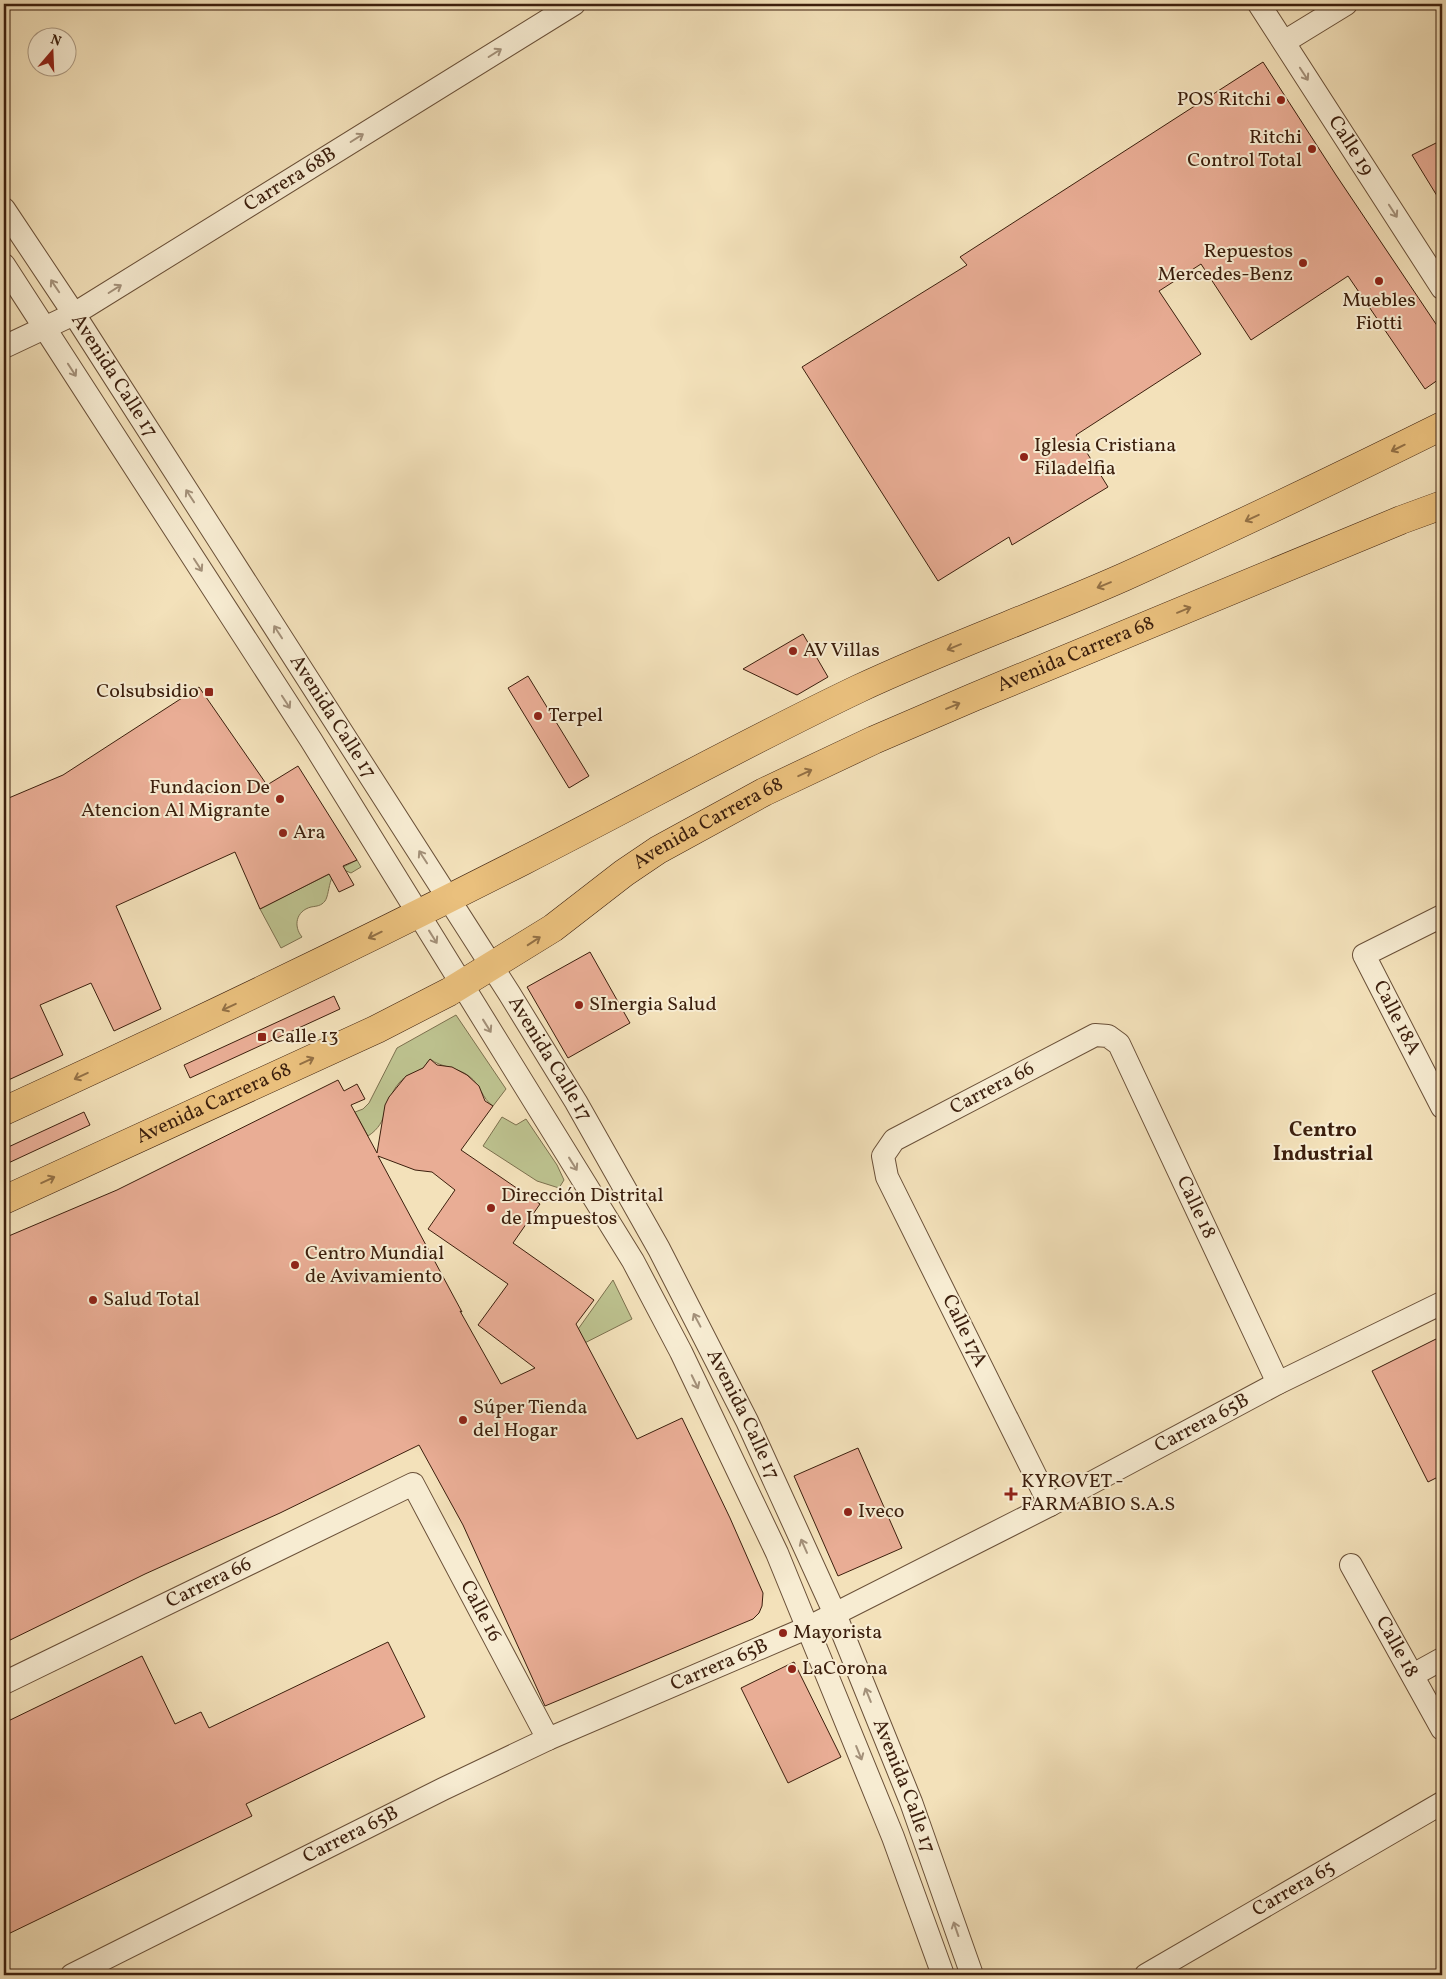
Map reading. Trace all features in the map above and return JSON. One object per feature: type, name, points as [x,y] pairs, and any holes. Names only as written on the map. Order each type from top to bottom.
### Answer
[{"type":"main road","points":[[4,1111],[250,997],[561,842],[773,731],[859,689],[1121,578],[1319,486],[1442,426]]},
{"type":"main road","name":"Avenida Carrera 68","points":[[4,1200],[377,1028],[462,984],[554,928],[624,873],[658,850],[764,792],[874,740],[974,697],[1401,520],[1442,505]]},
{"type":"street","name":"Carrera 68B","points":[[4,347],[74,314],[574,4]]},
{"type":"street","name":"Calle 19","points":[[1259,4],[1442,288]]},
{"type":"street","points":[[1284,42],[1346,4]]},
{"type":"street","name":"Avenida Calle 17","points":[[4,209],[74,314],[492,966],[576,1102],[659,1249],[747,1421],[835,1614],[911,1802],[972,1975]]},
{"type":"street","name":"Avenida Calle 17","points":[[4,265],[311,740],[633,1261],[693,1378],[777,1552],[893,1837],[943,1975]]},
{"type":"street","name":"Calle 18A","points":[[1442,916],[1364,955],[1442,1107]]},
{"type":"street","name":"Carrera 66","points":[[883,1156],[894,1140],[1094,1035],[1108,1036]]},
{"type":"street","name":"Calle 18","points":[[1108,1036],[1119,1044],[1278,1383]]},
{"type":"street","name":"Calle 17A","points":[[883,1156],[887,1177],[1050,1505]]},
{"type":"street","points":[[633,1261],[659,1249]]},
{"type":"street","name":"Carrera 65B","points":[[72,1975],[443,1789],[548,1739],[809,1627],[1050,1505],[1278,1383],[1442,1303]]},
{"type":"street","name":"Carrera 66","points":[[4,1683],[413,1484]]},
{"type":"street","name":"Calle 16","points":[[413,1484],[548,1739]]},
{"type":"street","name":"Calle 18","points":[[1351,1565],[1442,1730]]},
{"type":"street","points":[[1413,1675],[1442,1659]]},
{"type":"street","name":"Carrera 65","points":[[1146,1975],[1442,1803]]},
{"type":"green space","points":[[357,860],[361,867],[351,873],[343,870],[334,874],[325,901],[320,905],[306,909],[299,915],[297,924],[302,937],[281,948],[260,909]]},
{"type":"green space","points":[[456,1015],[506,1089],[493,1106],[486,1100],[469,1076],[430,1059],[422,1069],[407,1076],[399,1083],[390,1098],[380,1125],[368,1136],[355,1112],[363,1109],[369,1103],[397,1048]]},
{"type":"green space","points":[[502,1117],[516,1125],[526,1119],[557,1165],[564,1180],[559,1188],[537,1181],[483,1146]]},
{"type":"green space","points":[[613,1280],[632,1319],[559,1356]]},
{"type":"building","points":[[1263,62],[1442,333],[1442,377],[1425,389],[1348,276],[1251,340],[1201,264],[1159,291],[1201,354],[1076,435],[1108,487],[1012,545],[1009,537],[938,581],[802,367],[967,265],[960,257]]},
{"type":"building","points":[[1442,140],[1442,204],[1412,155]]},
{"type":"building","name":"AV Villas","points":[[803,634],[828,677],[797,695],[743,669]]},
{"type":"building","points":[[528,676],[589,776],[569,788],[508,688]]},
{"type":"building","points":[[199,687],[267,785],[298,766],[357,860],[343,866],[354,885],[339,892],[329,874],[260,909],[235,852],[116,906],[161,1009],[114,1031],[91,983],[40,1005],[63,1055],[4,1082],[4,800],[63,775]]},
{"type":"building","name":"SInergia Salud","points":[[590,952],[630,1023],[568,1058],[527,987]]},
{"type":"building","name":"Calle 13","points":[[334,996],[340,1009],[190,1078],[184,1065]]},
{"type":"building","points":[[430,1059],[437,1065],[452,1067],[467,1075],[479,1086],[485,1101],[493,1106],[461,1150],[540,1204],[513,1243],[594,1300],[576,1324],[637,1439],[682,1418],[730,1518],[763,1593],[762,1606],[759,1613],[753,1619],[545,1706],[463,1525],[419,1445],[280,1513],[145,1574],[4,1643],[4,1238],[117,1190],[338,1080],[344,1091],[357,1084],[365,1099],[351,1105],[377,1153],[385,1105],[389,1097],[406,1076],[423,1068]],"holes":[[[378,1156],[415,1170],[432,1172],[455,1190],[428,1229],[508,1284],[478,1325],[535,1368],[501,1384]]]},
{"type":"building","points":[[84,1112],[90,1125],[4,1165],[4,1149]]},
{"type":"building","points":[[1442,1336],[1442,1475],[1428,1482],[1372,1371]]},
{"type":"building","name":"Iveco","points":[[858,1448],[902,1548],[838,1576],[794,1476]]},
{"type":"building","points":[[388,1642],[425,1717],[246,1804],[252,1816],[4,1936],[4,1723],[142,1656],[175,1724],[201,1712],[209,1728]]},
{"type":"building","points":[[794,1662],[841,1757],[788,1783],[741,1688]]},
{"type":"place","name":"POS Ritchi","points":[[1281,100]]},
{"type":"place","name":"Ritchi Control Total","points":[[1312,149]]},
{"type":"place","name":"Repuestos Mercedes-Benz","points":[[1303,263]]},
{"type":"place","name":"Muebles Fiotti","points":[[1379,281]]},
{"type":"place","name":"Iglesia Cristiana Filadelfia","points":[[1024,457]]},
{"type":"place","name":"AV Villas","points":[[793,651]]},
{"type":"place","name":"Colsubsidio","points":[[209,692]]},
{"type":"place","name":"Terpel","points":[[538,716]]},
{"type":"place","name":"Fundacion De Atencion Al Migrante","points":[[280,799]]},
{"type":"place","name":"Ara","points":[[283,833]]},
{"type":"place","name":"SInergia Salud","points":[[579,1005]]},
{"type":"place","name":"Calle 13","points":[[262,1037]]},
{"type":"place","name":"Dirección Distrital de Impuestos","points":[[491,1208]]},
{"type":"place","name":"Centro Mundial de Avivamiento","points":[[295,1265]]},
{"type":"place","name":"Salud Total","points":[[93,1300]]},
{"type":"place","name":"Súper Tienda del Hogar","points":[[463,1420]]},
{"type":"place","name":"KYROVET - FARMABIO S.A.S","points":[[1011,1494]]},
{"type":"place","name":"Iveco","points":[[848,1512]]},
{"type":"place","name":"Mayorista","points":[[783,1633]]},
{"type":"place","name":"LaCorona","points":[[792,1669]]},
{"type":"district","name":"Centro Industrial","points":[[1323,1142]]}]
